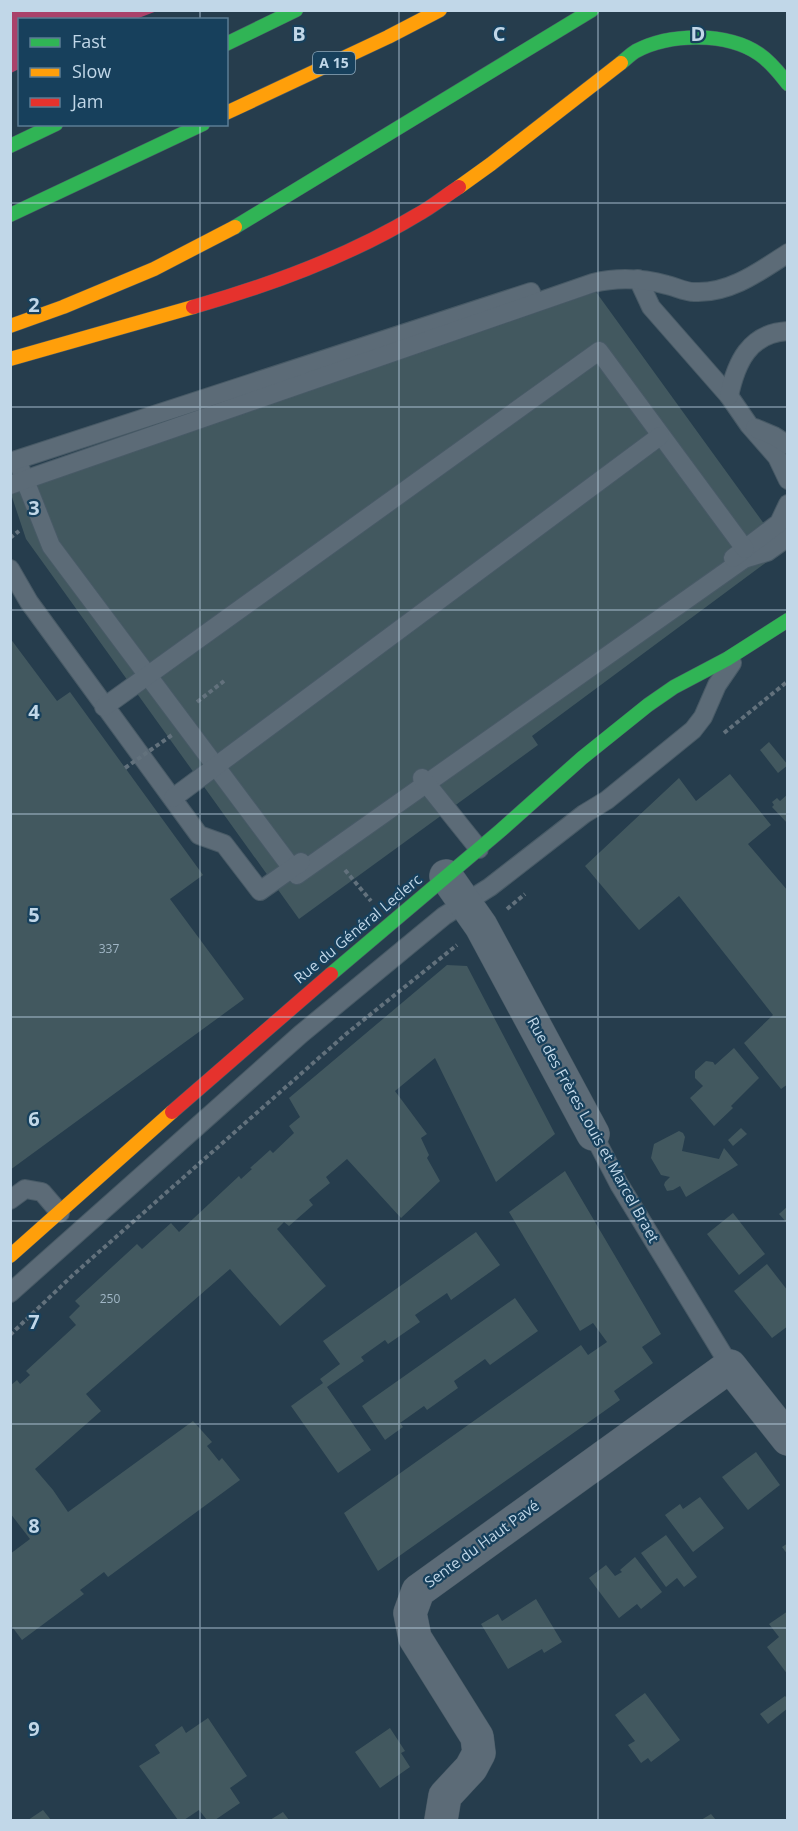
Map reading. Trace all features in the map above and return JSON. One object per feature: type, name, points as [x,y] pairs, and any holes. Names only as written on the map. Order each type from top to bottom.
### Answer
[{"type":"main road","points":[[228,43],[296,10]]},
{"type":"main road","name":"A 15","points":[[228,112],[440,10]]},
{"type":"main road","points":[[10,326],[63,307],[154,269],[241,224],[592,10]]},
{"type":"main road","points":[[10,359],[249,291],[366,243],[427,208],[491,164],[636,51],[655,43],[675,38],[697,37],[720,38],[740,44],[773,65],[788,84]]},
{"type":"main road","points":[[10,146],[52,126]]},
{"type":"main road","points":[[10,215],[199,126]]},
{"type":"main road","name":"Rue du Général Leclerc","points":[[743,648],[788,604]]},
{"type":"main road","name":"Rue du Général Leclerc","points":[[10,1256],[262,1032],[582,758],[674,687],[788,620]]},
{"type":"street","name":"Rue des Frères Louis et Marcel Braet","points":[[446,876],[466,902],[487,937],[593,1134]]},
{"type":"street","name":"Rue des Frères Louis et Marcel Braet","points":[[730,1366],[788,1438]]},
{"type":"street","name":"Sente du Haut Pavé","points":[[441,1821],[445,1796],[471,1768],[479,1753],[477,1737],[415,1638],[410,1613],[418,1591],[730,1366]]},
{"type":"lane","points":[[10,485],[593,283],[614,278],[638,279],[691,292],[716,292],[744,280],[788,253]]},
{"type":"lane","points":[[614,278],[594,271],[14,461],[51,546],[297,875],[744,559],[767,552],[788,537]]},
{"type":"lane","points":[[638,279],[651,307],[729,396],[748,425],[777,457],[788,480]]},
{"type":"lane","points":[[729,396],[734,374],[742,356],[756,340],[777,331],[788,331]]},
{"type":"lane","points":[[104,707],[599,351],[745,549]]},
{"type":"lane","points":[[748,425],[774,436],[788,446]]},
{"type":"lane","points":[[173,798],[660,436]]},
{"type":"lane","points":[[10,569],[29,603],[199,835],[224,844],[260,891],[745,549],[779,523],[788,504]]},
{"type":"lane","points":[[10,1293],[301,1034],[444,916],[490,886],[584,814],[607,800],[693,730],[704,717],[719,682],[743,648]]},
{"type":"lane","points":[[422,778],[478,849]]},
{"type":"lane","name":"Rue des Frères Louis et Marcel Braet","points":[[593,1134],[619,1184],[730,1366]]},
{"type":"lane","points":[[10,1200],[25,1189],[42,1192],[60,1213]]},
{"type":"path","points":[[10,538],[22,529]]},
{"type":"path","points":[[189,708],[224,681]]},
{"type":"path","points":[[125,768],[172,735]]},
{"type":"path","points":[[351,878],[372,902]]},
{"type":"path","points":[[10,1335],[74,1274],[346,1034],[462,941]]},
{"type":"shaded area","points":[[11,10],[157,10],[139,18],[18,18],[18,70],[11,73]]},
{"type":"building","points":[[596,292],[783,550],[532,736],[538,745],[299,919],[26,539],[11,494]]},
{"type":"building","points":[[10,638],[57,701],[70,692],[203,875],[170,899],[244,999],[10,1170]]},
{"type":"building","points":[[769,742],[788,765],[778,773],[760,750]]},
{"type":"building","points":[[730,774],[771,825],[748,844],[788,891],[788,1084],[781,1089],[744,1043],[773,1015],[679,896],[639,930],[585,866],[679,778],[696,801]]},
{"type":"building","points":[[788,794],[788,824],[772,807],[774,805],[772,802],[777,798],[780,801]]},
{"type":"building","points":[[447,965],[467,966],[555,1134],[496,1182],[435,1058],[395,1091],[427,1134],[421,1138],[429,1155],[427,1158],[440,1181],[401,1218],[347,1159],[326,1177],[330,1183],[309,1200],[313,1205],[289,1226],[284,1222],[277,1229],[326,1286],[280,1326],[230,1269],[86,1394],[101,1411],[35,1469],[68,1512],[193,1421],[212,1442],[207,1446],[219,1461],[222,1458],[240,1480],[108,1577],[104,1572],[80,1590],[84,1594],[22,1640],[10,1624],[10,1554],[30,1539],[10,1513],[10,1386],[17,1380],[20,1384],[30,1375],[26,1371],[76,1325],[69,1317],[80,1306],[75,1301],[137,1244],[142,1249],[171,1223],[179,1232],[239,1176],[241,1179],[270,1150],[273,1153],[294,1133],[289,1126],[300,1117],[289,1098]]},
{"type":"building","points":[[734,1048],[759,1078],[714,1126],[690,1098],[703,1086],[695,1078],[695,1071],[706,1061],[713,1062],[715,1065]]},
{"type":"building","points":[[741,1128],[747,1134],[733,1146],[728,1140]]},
{"type":"building","points":[[679,1131],[685,1137],[682,1151],[719,1159],[724,1148],[738,1165],[686,1197],[680,1186],[667,1191],[664,1185],[670,1177],[661,1175],[651,1158],[654,1144]]},
{"type":"building","points":[[565,1171],[661,1334],[642,1347],[653,1363],[614,1391],[620,1400],[378,1571],[344,1513],[581,1345],[588,1355],[607,1342],[593,1323],[580,1331],[509,1212]]},
{"type":"building","points":[[788,1206],[788,1224],[779,1214]]},
{"type":"building","points":[[733,1213],[765,1254],[739,1275],[707,1234]]},
{"type":"building","points":[[476,1232],[500,1265],[451,1300],[447,1293],[415,1315],[420,1322],[388,1344],[385,1340],[361,1357],[364,1361],[327,1387],[371,1450],[338,1473],[291,1406],[323,1383],[320,1379],[340,1364],[323,1341]]},
{"type":"building","points":[[767,1264],[788,1291],[788,1326],[772,1338],[734,1291]]},
{"type":"building","points":[[515,1298],[538,1331],[490,1365],[485,1359],[454,1381],[458,1388],[427,1410],[424,1406],[400,1423],[403,1427],[385,1440],[362,1406]]},
{"type":"building","points":[[756,1452],[780,1485],[748,1510],[722,1477]]},
{"type":"building","points":[[700,1497],[724,1528],[693,1552],[665,1515],[680,1504],[683,1509]]},
{"type":"building","points":[[666,1535],[697,1577],[684,1587],[677,1578],[666,1587],[641,1553]]},
{"type":"building","points":[[788,1543],[788,1555],[782,1547]]},
{"type":"building","points":[[635,1557],[662,1592],[641,1609],[637,1604],[619,1618],[589,1578],[606,1565],[615,1576],[622,1572],[620,1570]]},
{"type":"building","points":[[536,1599],[562,1642],[544,1653],[542,1649],[508,1669],[481,1624],[498,1614],[502,1621]]},
{"type":"building","points":[[788,1611],[788,1675],[767,1647],[779,1637],[769,1624]]},
{"type":"building","points":[[645,1693],[680,1740],[651,1762],[648,1758],[641,1763],[628,1745],[635,1741],[615,1715]]},
{"type":"building","points":[[785,1696],[788,1699],[788,1708],[768,1724],[760,1714]]},
{"type":"building","points":[[208,1718],[247,1776],[230,1788],[240,1803],[215,1820],[207,1820],[199,1810],[184,1820],[178,1820],[139,1766],[160,1753],[155,1745],[182,1726],[186,1733]]},
{"type":"building","points":[[390,1728],[405,1751],[401,1753],[410,1767],[380,1788],[355,1752]]},
{"type":"building","points":[[43,1810],[51,1820],[28,1820]]},
{"type":"building","points":[[283,1812],[289,1820],[270,1820]]},
{"type":"building","points":[[711,1814],[716,1820],[701,1820]]},
{"type":"traffic: fast","points":[[228,43],[296,10]]},
{"type":"traffic: fast","points":[[235,227],[592,10]]},
{"type":"traffic: fast","points":[[621,63],[636,51],[665,41],[681,38],[715,39],[746,47],[759,54],[788,84]]},
{"type":"traffic: fast","points":[[10,146],[52,126]]},
{"type":"traffic: fast","points":[[10,215],[199,126]]},
{"type":"traffic: fast","points":[[331,974],[500,831],[582,758],[648,705],[674,687],[727,659],[788,620]]},
{"type":"traffic: slow","points":[[228,112],[440,10]]},
{"type":"traffic: slow","points":[[459,187],[621,63]]},
{"type":"traffic: slow","points":[[10,326],[63,307],[154,269],[235,227]]},
{"type":"traffic: slow","points":[[10,359],[193,307]]},
{"type":"traffic: slow","points":[[10,1256],[172,1112]]},
{"type":"traffic: jam","points":[[193,307],[279,279],[337,256],[391,230],[428,209],[459,187]]},
{"type":"traffic: jam","points":[[172,1112],[331,974]]}]
